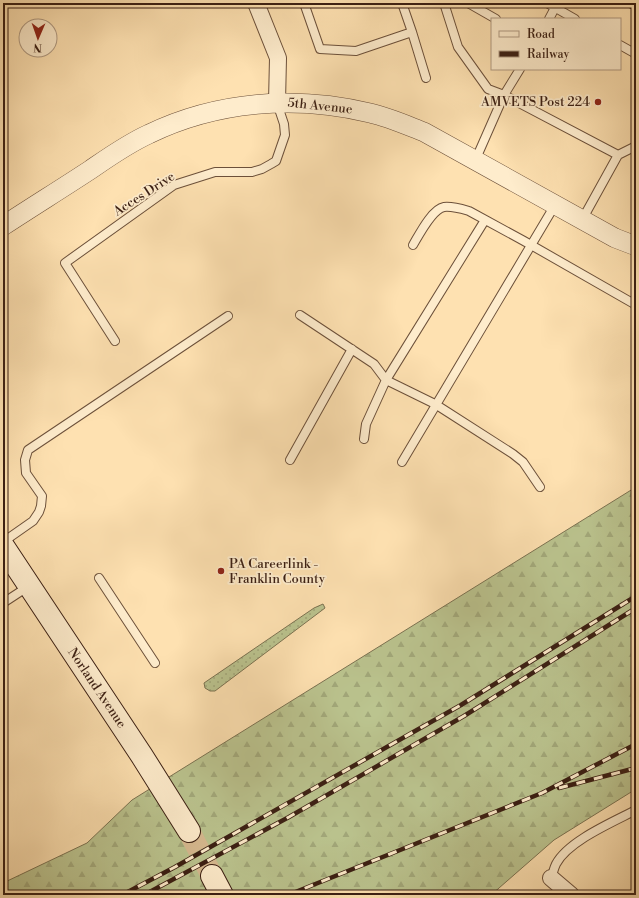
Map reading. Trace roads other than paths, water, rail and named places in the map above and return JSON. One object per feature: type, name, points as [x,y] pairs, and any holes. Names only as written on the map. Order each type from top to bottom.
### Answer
[{"type":"main road","name":"Norland Avenue","points":[[3,546],[130,738],[189,831]]},
{"type":"main road","points":[[212,876],[222,895]]},
{"type":"street","points":[[256,3],[278,58],[277,102]]},
{"type":"street","name":"5th Avenue","points":[[3,226],[114,153],[158,130],[183,120],[216,110],[250,104],[300,102],[328,105],[371,113],[400,122],[424,132],[615,238],[636,246]]},
{"type":"street","points":[[551,878],[571,895]]},
{"type":"lane","points":[[304,3],[320,49],[356,51],[412,32]]},
{"type":"lane","points":[[402,3],[426,78]]},
{"type":"lane","points":[[444,3],[458,47],[488,89],[504,95],[618,155]]},
{"type":"lane","points":[[468,3],[494,18]]},
{"type":"lane","points":[[548,3],[557,5],[574,18]]},
{"type":"lane","points":[[630,3],[636,6]]},
{"type":"lane","points":[[550,18],[557,5]]},
{"type":"lane","points":[[621,46],[636,54]]},
{"type":"lane","points":[[475,161],[504,95],[519,70]]},
{"type":"lane","name":"Acces Drive","points":[[115,341],[65,264],[174,185],[215,172],[252,172],[276,161],[285,135],[284,124],[277,102]]},
{"type":"lane","points":[[582,220],[618,155],[636,146]]},
{"type":"lane","points":[[402,462],[435,404],[555,205]]},
{"type":"lane","points":[[413,245],[435,212],[443,207],[460,208],[469,211],[531,244],[636,305]]},
{"type":"lane","points":[[364,438],[366,424],[386,380],[485,220]]},
{"type":"lane","points":[[300,315],[374,364],[386,380],[435,404],[514,454],[523,462],[540,487]]},
{"type":"lane","points":[[3,542],[33,521],[41,506],[42,496],[26,473],[25,460],[28,450],[228,316]]},
{"type":"lane","points":[[290,460],[352,349]]},
{"type":"lane","points":[[99,578],[155,663]]},
{"type":"lane","points":[[3,603],[30,586]]},
{"type":"lane","points":[[551,878],[556,863],[580,840],[636,810]]},
{"type":"tunnel","points":[[189,831],[212,876]]},
{"type":"railway","points":[[122,895],[175,867],[461,705],[636,596]]},
{"type":"railway","points":[[144,895],[289,817],[464,716],[636,608]]},
{"type":"railway","points":[[288,895],[542,793],[636,744]]},
{"type":"railway","points":[[559,788],[636,768]]},
{"type":"place","name":"AMVETS Post 224","points":[[598,102]]},
{"type":"place","name":"PA Careerlink - Franklin County","points":[[221,571]]}]
